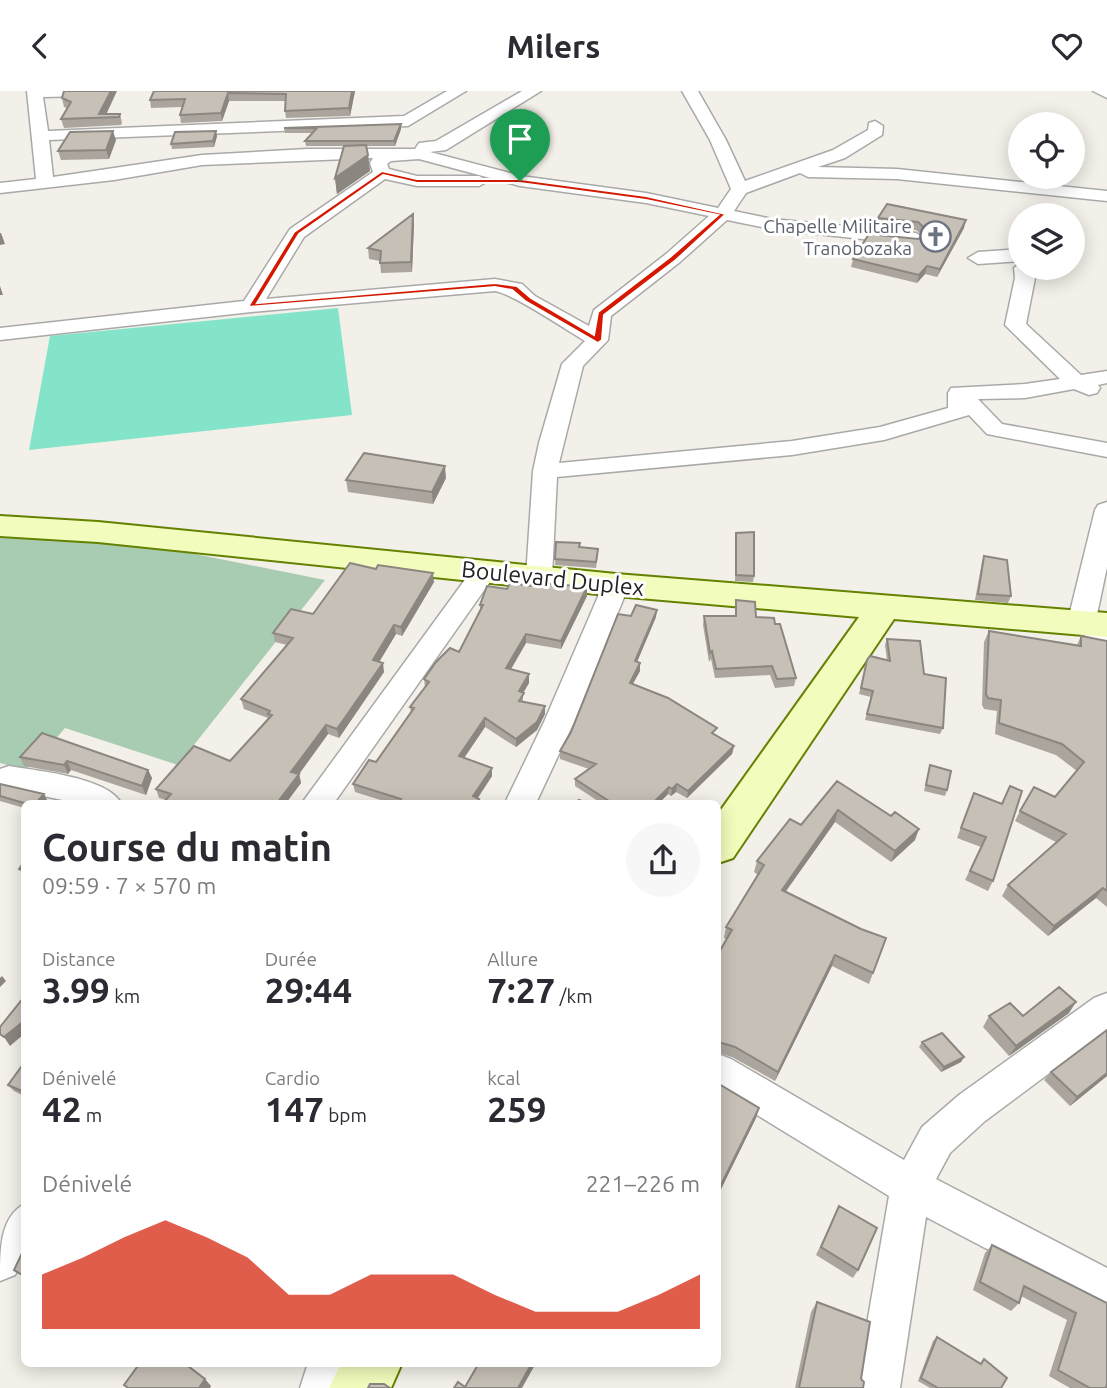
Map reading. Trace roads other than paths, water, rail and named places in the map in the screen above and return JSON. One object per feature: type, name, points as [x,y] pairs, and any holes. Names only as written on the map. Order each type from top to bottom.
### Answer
[{"type":"main road","name":"Boulevard Duplex","points":[[0,526],[98,531],[616,585],[1098,627]]},
{"type":"main road","points":[[721,842],[884,607]]},
{"type":"main road","points":[[358,1388],[371,1367]]},
{"type":"street","points":[[45,181],[35,92],[86,91]]},
{"type":"street","points":[[39,136],[365,125],[408,121],[458,91]]},
{"type":"street","points":[[382,173],[378,163],[386,156],[419,154],[425,147],[440,146],[533,91]]},
{"type":"street","points":[[690,91],[718,140],[727,166],[740,189]]},
{"type":"street","points":[[1101,91],[1107,93]]},
{"type":"street","points":[[539,577],[545,471],[573,364],[598,340],[601,314],[673,258],[723,214],[740,189],[839,154],[876,132],[875,126]]},
{"type":"street","points":[[127,173],[169,131]]},
{"type":"street","points":[[0,188],[127,173],[202,160],[307,154],[419,154],[520,181],[646,198],[772,224],[916,239]]},
{"type":"street","points":[[791,171],[897,174],[1107,196]]},
{"type":"street","points":[[251,306],[297,233],[382,173],[417,181],[520,181]]},
{"type":"street","points":[[978,258],[1008,256]]},
{"type":"street","points":[[1025,280],[1015,325],[1076,382]]},
{"type":"street","points":[[0,334],[251,306],[495,285],[514,288],[528,300],[598,340]]},
{"type":"street","points":[[959,393],[1024,391],[1076,382],[1106,387]]},
{"type":"street","points":[[545,471],[792,448],[884,433],[936,416],[959,413],[959,393]]},
{"type":"street","points":[[959,393],[995,429],[1107,450]]},
{"type":"street","points":[[1098,627],[1107,510]]},
{"type":"street","points":[[319,800],[484,572]]},
{"type":"street","points":[[521,800],[559,722],[616,585]]},
{"type":"street","points":[[9,778],[82,792],[99,800]]},
{"type":"street","points":[[878,1388],[911,1187],[936,1139],[972,1108],[1107,1009]]},
{"type":"street","points":[[721,1073],[911,1187],[1107,1291]]},
{"type":"street","points":[[0,1260],[21,1228]]},
{"type":"street","points":[[322,1388],[329,1367]]},
{"type":"place","name":"Chapelle Militaire Tranobozaka","points":[[935,237]]}]
